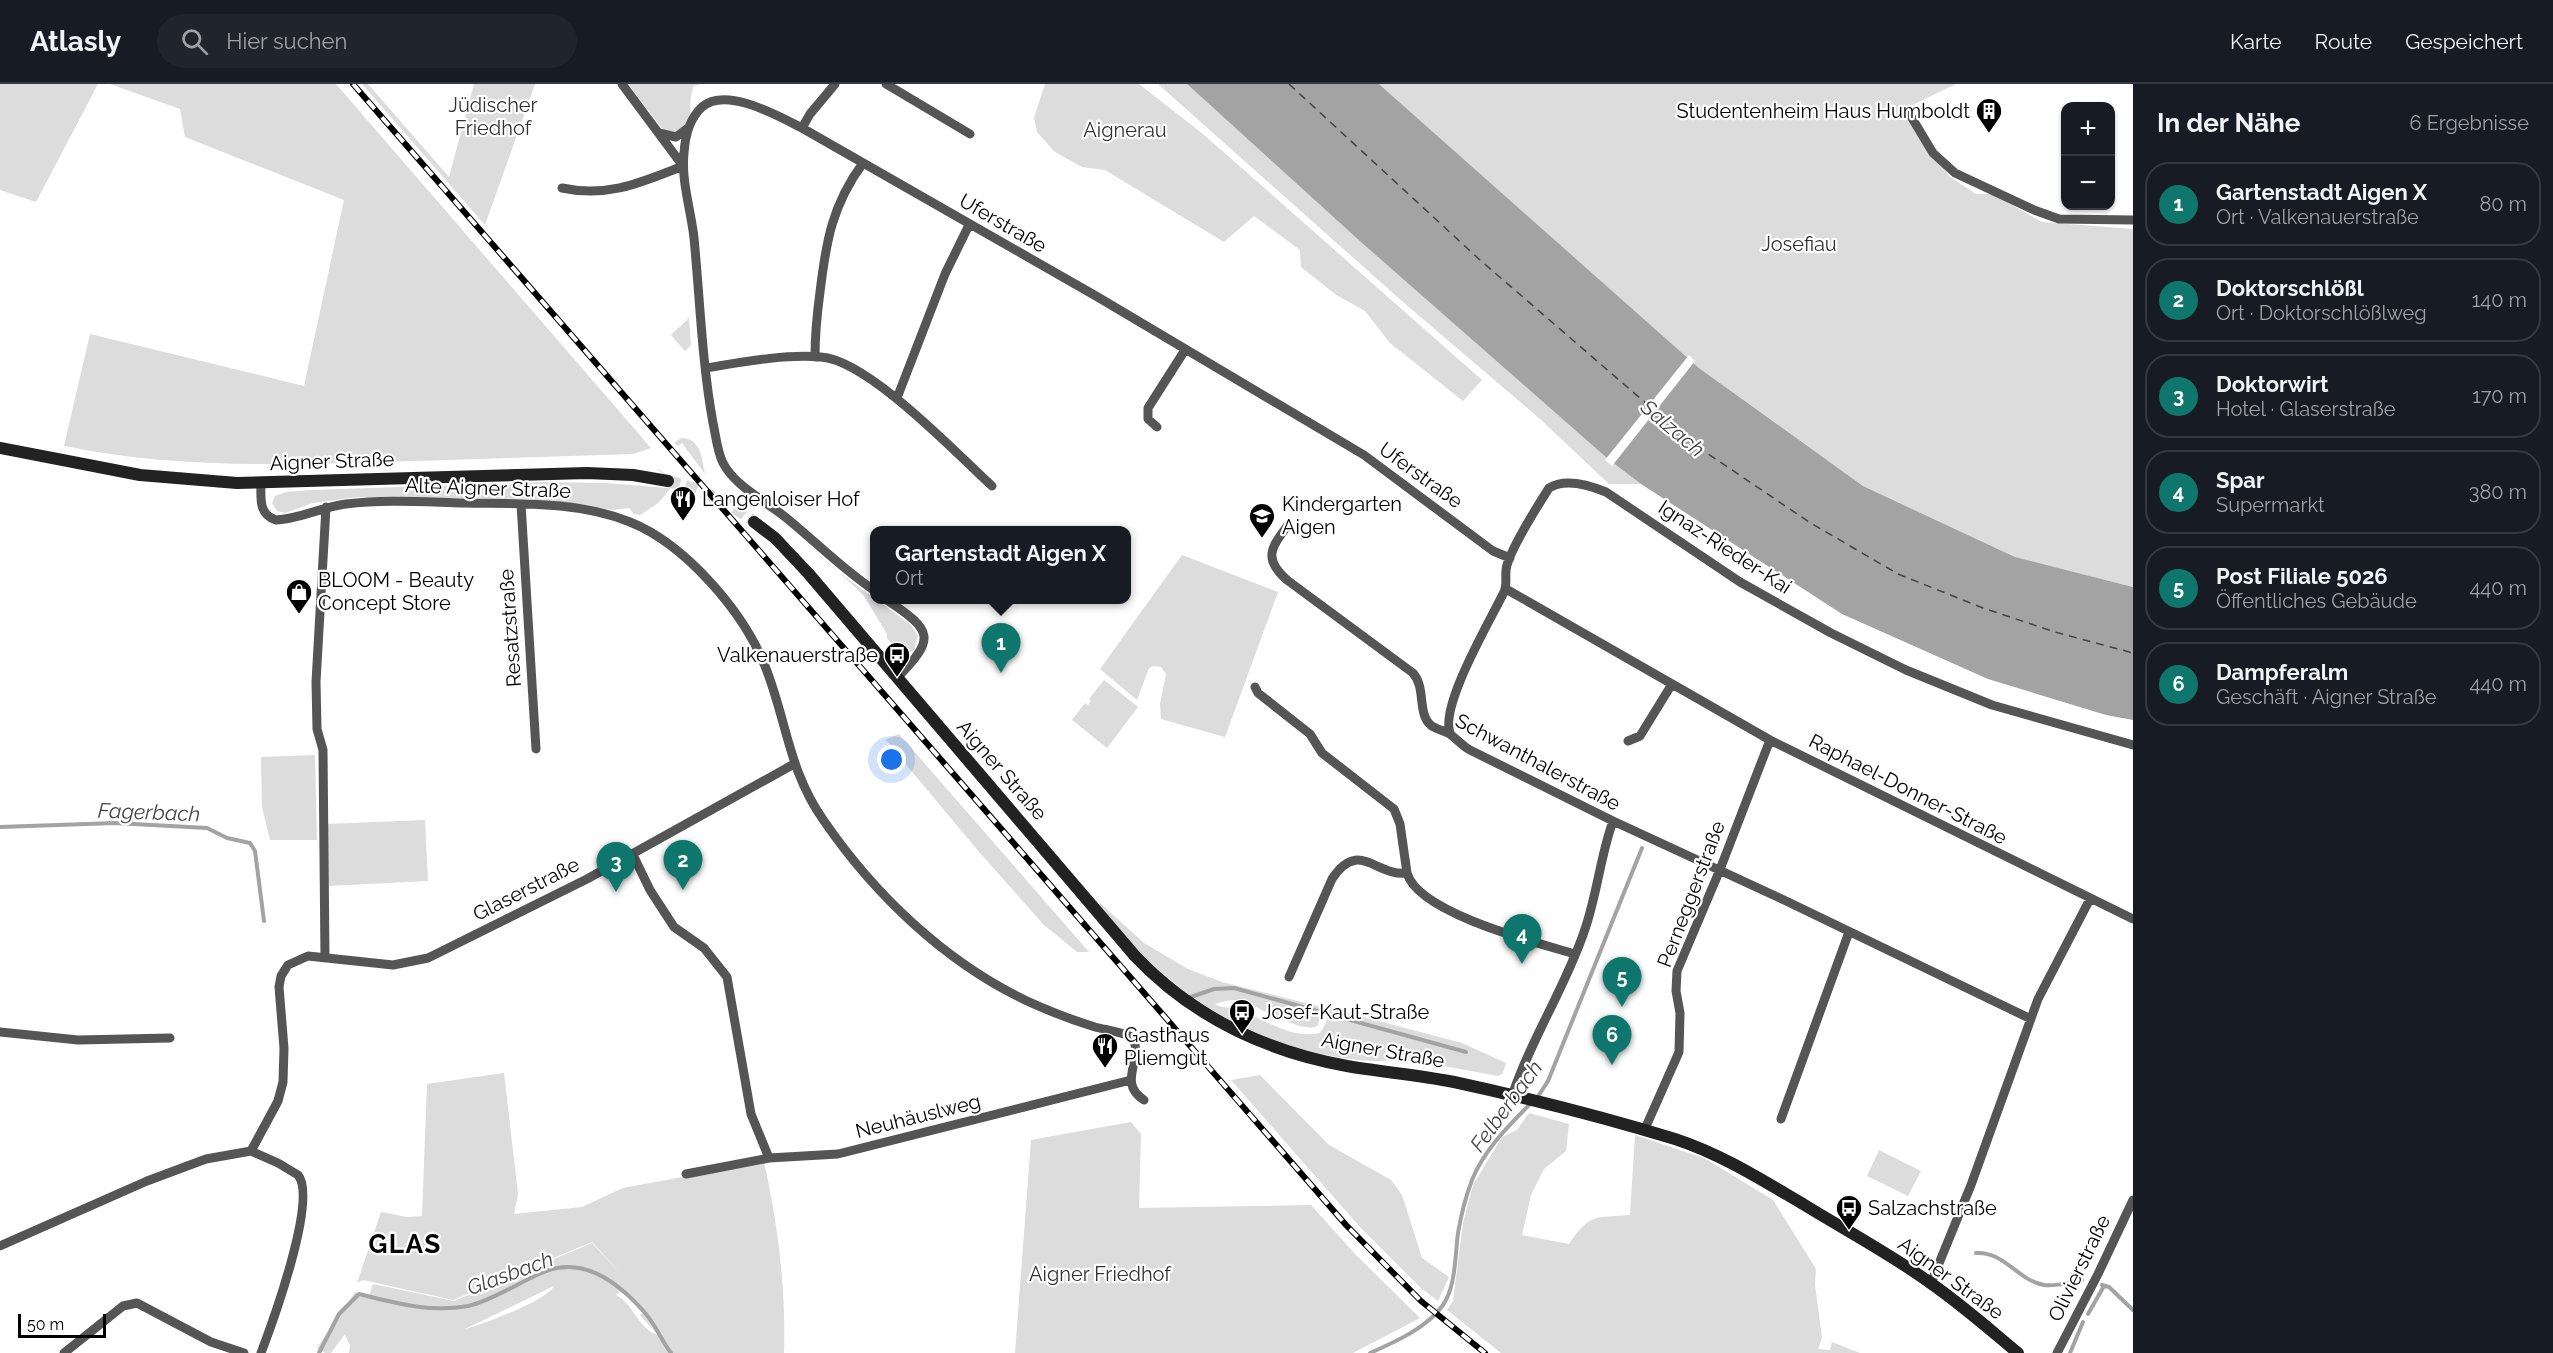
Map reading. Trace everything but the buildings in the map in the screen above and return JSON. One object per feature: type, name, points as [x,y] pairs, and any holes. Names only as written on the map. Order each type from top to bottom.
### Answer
[{"type":"main road","name":"Aigner Straße","points":[[0,448],[140,475],[261,482],[587,473],[633,475],[668,481]]},
{"type":"main road","name":"Aigner Straße","points":[[754,522],[787,549],[1135,956],[1171,990],[1221,1023],[1269,1046],[1317,1060],[1421,1076],[1527,1099],[1705,1150],[1756,1176],[1931,1283],[2018,1353]]},
{"type":"street","points":[[622,84],[683,166]]},
{"type":"street","points":[[802,129],[810,114],[834,84]]},
{"type":"street","points":[[886,84],[970,134]]},
{"type":"street","name":"Uferstraße","points":[[688,128],[702,107],[726,98],[762,110],[802,129],[1364,455],[1493,551],[1510,558]]},
{"type":"street","points":[[1909,113],[1933,153],[1955,173],[2034,210],[2059,219],[2133,220]]},
{"type":"street","points":[[658,132],[676,137],[688,128]]},
{"type":"street","points":[[688,128],[683,166],[694,235],[707,389],[719,451],[730,473],[783,515],[843,568],[870,587]]},
{"type":"street","points":[[815,357],[816,327],[827,238],[843,194],[863,163]]},
{"type":"street","points":[[562,188],[616,190],[683,166]]},
{"type":"street","points":[[897,398],[945,274],[969,225]]},
{"type":"street","points":[[1157,427],[1148,419],[1149,408],[1185,350]]},
{"type":"street","points":[[706,368],[815,357],[826,357],[847,365],[897,398],[992,486]]},
{"type":"street","name":"Alte Aigner Straße","points":[[261,482],[262,509],[273,519],[288,519],[326,507],[348,504],[432,502],[521,504],[574,509],[631,522],[664,542],[694,566],[716,588],[755,645],[773,690],[794,764],[823,820],[867,878],[896,909],[942,946],[1005,990],[1059,1014],[1132,1037],[1136,1048],[1131,1080]]},
{"type":"street","name":"Ignaz-Rieder-Kai","points":[[1450,733],[1448,717],[1452,703],[1506,589],[1506,571],[1510,558],[1549,488],[1556,483],[1568,483],[1593,487],[1617,498],[1663,532],[1740,582],[1823,629],[1906,670],[1992,705],[2133,745]]},
{"type":"street","name":"Resatzstraße","points":[[521,504],[536,749]]},
{"type":"street","points":[[325,958],[323,750],[317,729],[316,682],[326,507]]},
{"type":"street","name":"Schwanthalerstraße","points":[[1288,525],[1272,549],[1272,560],[1281,574],[1413,673],[1420,683],[1427,721],[1436,729],[1450,733],[1457,742],[1470,750],[1612,821],[1784,900],[2031,1019]]},
{"type":"street","name":"Raphael-Donner-Straße","points":[[1506,589],[1770,740],[2133,919]]},
{"type":"street","points":[[892,604],[915,621],[924,635],[924,645],[921,651],[897,678]]},
{"type":"street","points":[[1628,741],[1640,736],[1671,684]]},
{"type":"street","points":[[1255,687],[1258,693],[1310,734],[1322,753],[1394,809],[1400,824],[1407,873],[1417,890],[1460,917],[1575,954]]},
{"type":"street","name":"Perneggerstraße","points":[[1644,1131],[1679,1052],[1680,1012],[1676,991],[1677,971],[1719,872],[1770,740]]},
{"type":"street","name":"Glaserstraße","points":[[251,1152],[278,1101],[285,1075],[279,987],[281,976],[288,965],[308,956],[393,965],[428,958],[560,894],[794,764]]},
{"type":"street","points":[[1512,1096],[1522,1068],[1575,954],[1589,917],[1612,821]]},
{"type":"street","points":[[633,855],[650,890],[674,927],[704,948],[727,977],[751,1114],[769,1158]]},
{"type":"street","points":[[1289,977],[1329,886],[1339,869],[1354,860],[1363,859],[1395,873],[1407,873]]},
{"type":"street","points":[[1931,1283],[1971,1185],[2048,976],[2090,899]]},
{"type":"street","points":[[1782,1119],[1849,932]]},
{"type":"street","points":[[0,1032],[78,1040],[170,1038]]},
{"type":"street","points":[[1131,1080],[1134,1092],[1144,1100]]},
{"type":"street","name":"Neuhäuslweg","points":[[686,1174],[769,1158],[838,1154],[1131,1080]]},
{"type":"street","points":[[0,1246],[95,1203],[197,1161],[251,1152],[278,1162],[298,1175],[302,1180],[304,1192],[291,1264],[261,1353]]},
{"type":"street","name":"Olivierstraße","points":[[2057,1353],[2133,1200]]},
{"type":"street","points":[[64,1353],[123,1306],[131,1303],[143,1305],[211,1342],[244,1353]]},
{"type":"green space","points":[[0,84],[98,84],[36,202],[0,190]]},
{"type":"green space","points":[[110,84],[336,84],[651,448],[633,454],[262,464],[183,462],[64,446],[90,334],[304,386],[344,200],[185,137],[180,109]]},
{"type":"green space","name":"Jüdischer Friedhof","points":[[362,84],[368,84],[449,177],[474,84],[535,84],[485,225]]},
{"type":"green space","points":[[628,84],[701,84],[694,86],[691,93],[688,122],[676,134],[665,132]]},
{"type":"green space","name":"Aignerau","points":[[1045,84],[1139,84],[1203,134],[1482,380],[1463,401],[1390,343],[1365,311],[1335,294],[1301,267],[1300,250],[1254,216],[1224,242],[1105,170],[1082,167],[1055,152],[1037,132],[1034,118]]},
{"type":"green space","points":[[1158,84],[1187,84],[1362,243],[1608,459],[1641,484],[1609,484],[1540,419],[1403,302]]},
{"type":"green space","name":"Josefiau","points":[[1379,84],[1956,84],[1902,110],[1949,176],[1976,194],[1993,194],[2042,222],[2133,229],[2133,587],[2015,557],[1863,486],[1699,368]]},
{"type":"green space","points":[[689,318],[691,345],[685,351],[671,335]]},
{"type":"green space","points":[[681,438],[688,439],[697,445],[705,474],[682,443],[678,446],[674,443]]},
{"type":"green space","points":[[659,469],[669,477],[670,489],[658,503],[640,515],[634,514],[629,508],[612,510],[588,505],[528,499],[358,497],[313,503],[285,513],[277,511],[272,503],[275,496],[286,492],[312,490],[546,482],[606,483],[668,488],[668,480]]},
{"type":"green space","points":[[737,489],[770,510],[805,542],[779,519]]},
{"type":"green space","points":[[805,542],[838,571],[833,568]]},
{"type":"green space","points":[[1182,555],[1278,592],[1225,737],[1161,719],[1160,704],[1166,674],[1161,667],[1149,668],[1137,700],[1100,669]]},
{"type":"green space","points":[[838,571],[870,595],[870,604],[883,604],[911,625],[918,636],[914,650],[902,657],[887,638],[887,634],[864,596]]},
{"type":"green space","points":[[1104,680],[1138,707],[1107,748],[1072,720],[1085,703],[1088,705],[1091,701],[1089,699]]},
{"type":"green space","points":[[899,734],[1089,952],[1077,952],[1044,925],[980,853],[894,747],[885,740]]},
{"type":"green space","points":[[315,755],[317,840],[270,840],[262,807],[261,757]]},
{"type":"green space","points":[[425,820],[428,881],[327,886],[326,824]]},
{"type":"green space","points":[[1099,902],[1144,943],[1188,969],[1222,982],[1322,1007],[1318,1025],[1302,1027],[1238,1001],[1215,1004],[1218,1006],[1236,1009],[1288,1031],[1309,1034],[1320,1033],[1326,1023],[1329,1008],[1462,1043],[1506,1063],[1503,1073],[1498,1076],[1444,1066],[1444,1062],[1423,1057],[1372,1061],[1339,1057],[1276,1041],[1247,1029],[1219,1014],[1166,976],[1117,929]]},
{"type":"green space","points":[[504,1073],[518,1194],[514,1214],[582,1207],[623,1188],[764,1162],[780,1257],[784,1305],[784,1353],[349,1353],[350,1346],[345,1334],[331,1353],[325,1353],[317,1348],[355,1292],[369,1296],[373,1284],[454,1301],[592,1243],[623,1276],[592,1242],[453,1300],[363,1280],[357,1283],[381,1212],[407,1217],[422,1216],[427,1084]],"holes":[[[554,1286],[549,1292],[528,1305],[465,1329]],[[623,1290],[645,1311],[640,1315],[658,1335],[645,1327],[627,1304],[616,1295]]]},
{"type":"green space","points":[[1260,1075],[1329,1145],[1391,1180],[1402,1195],[1422,1258],[1449,1277],[1438,1301],[1421,1288],[1359,1226],[1231,1080]]},
{"type":"green space","points":[[1529,1113],[1569,1124],[1566,1151],[1544,1169],[1531,1195],[1522,1235],[1569,1244],[1582,1227],[1594,1219],[1630,1215],[1635,1135],[1704,1158],[1773,1200],[1816,1269],[1815,1285],[1822,1338],[1818,1349],[1830,1350],[1832,1342],[1860,1353],[1501,1353],[1447,1310],[1453,1301],[1463,1223],[1473,1185],[1502,1137],[1517,1130]]},
{"type":"green space","name":"Aigner Friedhof","points":[[1131,1122],[1141,1134],[1139,1208],[1311,1205],[1356,1255],[1420,1318],[1353,1353],[1015,1353],[1031,1140]]},
{"type":"green space","points":[[1879,1150],[1921,1171],[1908,1196],[1867,1176]]},
{"type":"water","name":"Salzach","points":[[1187,84],[1379,84],[1699,368],[1863,486],[2015,557],[2133,587],[2133,720],[2106,715],[1988,679],[1842,614],[1641,484],[1608,459],[1362,243]]},
{"type":"pier","points":[[1689,355],[1695,361],[1612,466],[1605,460]]},
{"type":"waterway","name":"Fagerbach","points":[[0,827],[115,823],[207,828],[227,838],[250,843],[255,851],[264,921]]},
{"type":"waterway","name":"Felberbach","points":[[1537,1098],[1548,1081],[1642,848]]},
{"type":"waterway","points":[[1188,998],[1214,989],[1234,988],[1466,1052]]},
{"type":"waterway","name":"Felberbach","points":[[1370,1353],[1419,1327],[1443,1305],[1453,1280],[1459,1226],[1472,1180],[1490,1148],[1531,1103]]},
{"type":"waterway","points":[[1976,1253],[1995,1256],[2026,1278],[2044,1285],[2058,1285],[2082,1280]]},
{"type":"waterway","name":"Glasbach","points":[[319,1353],[339,1314],[359,1294],[413,1306],[454,1308],[487,1300],[544,1272],[573,1267],[601,1276],[625,1293],[650,1319],[671,1353]]},
{"type":"waterway","points":[[2102,1285],[2109,1287],[2133,1310]]},
{"type":"waterway","points":[[2088,1314],[2104,1286]]},
{"type":"waterway","points":[[2070,1353],[2083,1322]]},
{"type":"ferry route","points":[[1289,84],[1480,260],[1692,443],[1809,522],[1898,574],[1983,608],[2055,632],[2133,653]]},
{"type":"tunnel","points":[[668,481],[713,497],[754,522]]},
{"type":"railway","points":[[353,84],[1346,1225],[1421,1301],[1485,1353]]},
{"type":"place","name":"Studentenheim Haus Humboldt","points":[[1989,134]]},
{"type":"place","name":"Langenloiser Hof","points":[[683,522]]},
{"type":"place","name":"Kindergarten Aigen","points":[[1262,539]]},
{"type":"place","name":"BLOOM - Beauty Concept Store","points":[[299,615]]},
{"type":"place","name":"Gartenstadt Aigen X","points":[[1001,673]]},
{"type":"place","name":"Valkenauerstraße","points":[[897,678]]},
{"type":"place","name":"Doktorschlößl","points":[[683,890]]},
{"type":"place","name":"Doktorwirt","points":[[616,892]]},
{"type":"place","name":"Spar","points":[[1522,964]]},
{"type":"place","name":"Post Filiale 5026","points":[[1622,1007]]},
{"type":"place","name":"Josef-Kaut-Straße","points":[[1242,1035]]},
{"type":"place","name":"Dampferalm","points":[[1612,1065]]},
{"type":"place","name":"Gasthaus Pliemgut","points":[[1105,1069]]},
{"type":"place","name":"Salzachstraße","points":[[1849,1231]]},
{"type":"district","name":"GLAS","points":[[405,1244]]}]
